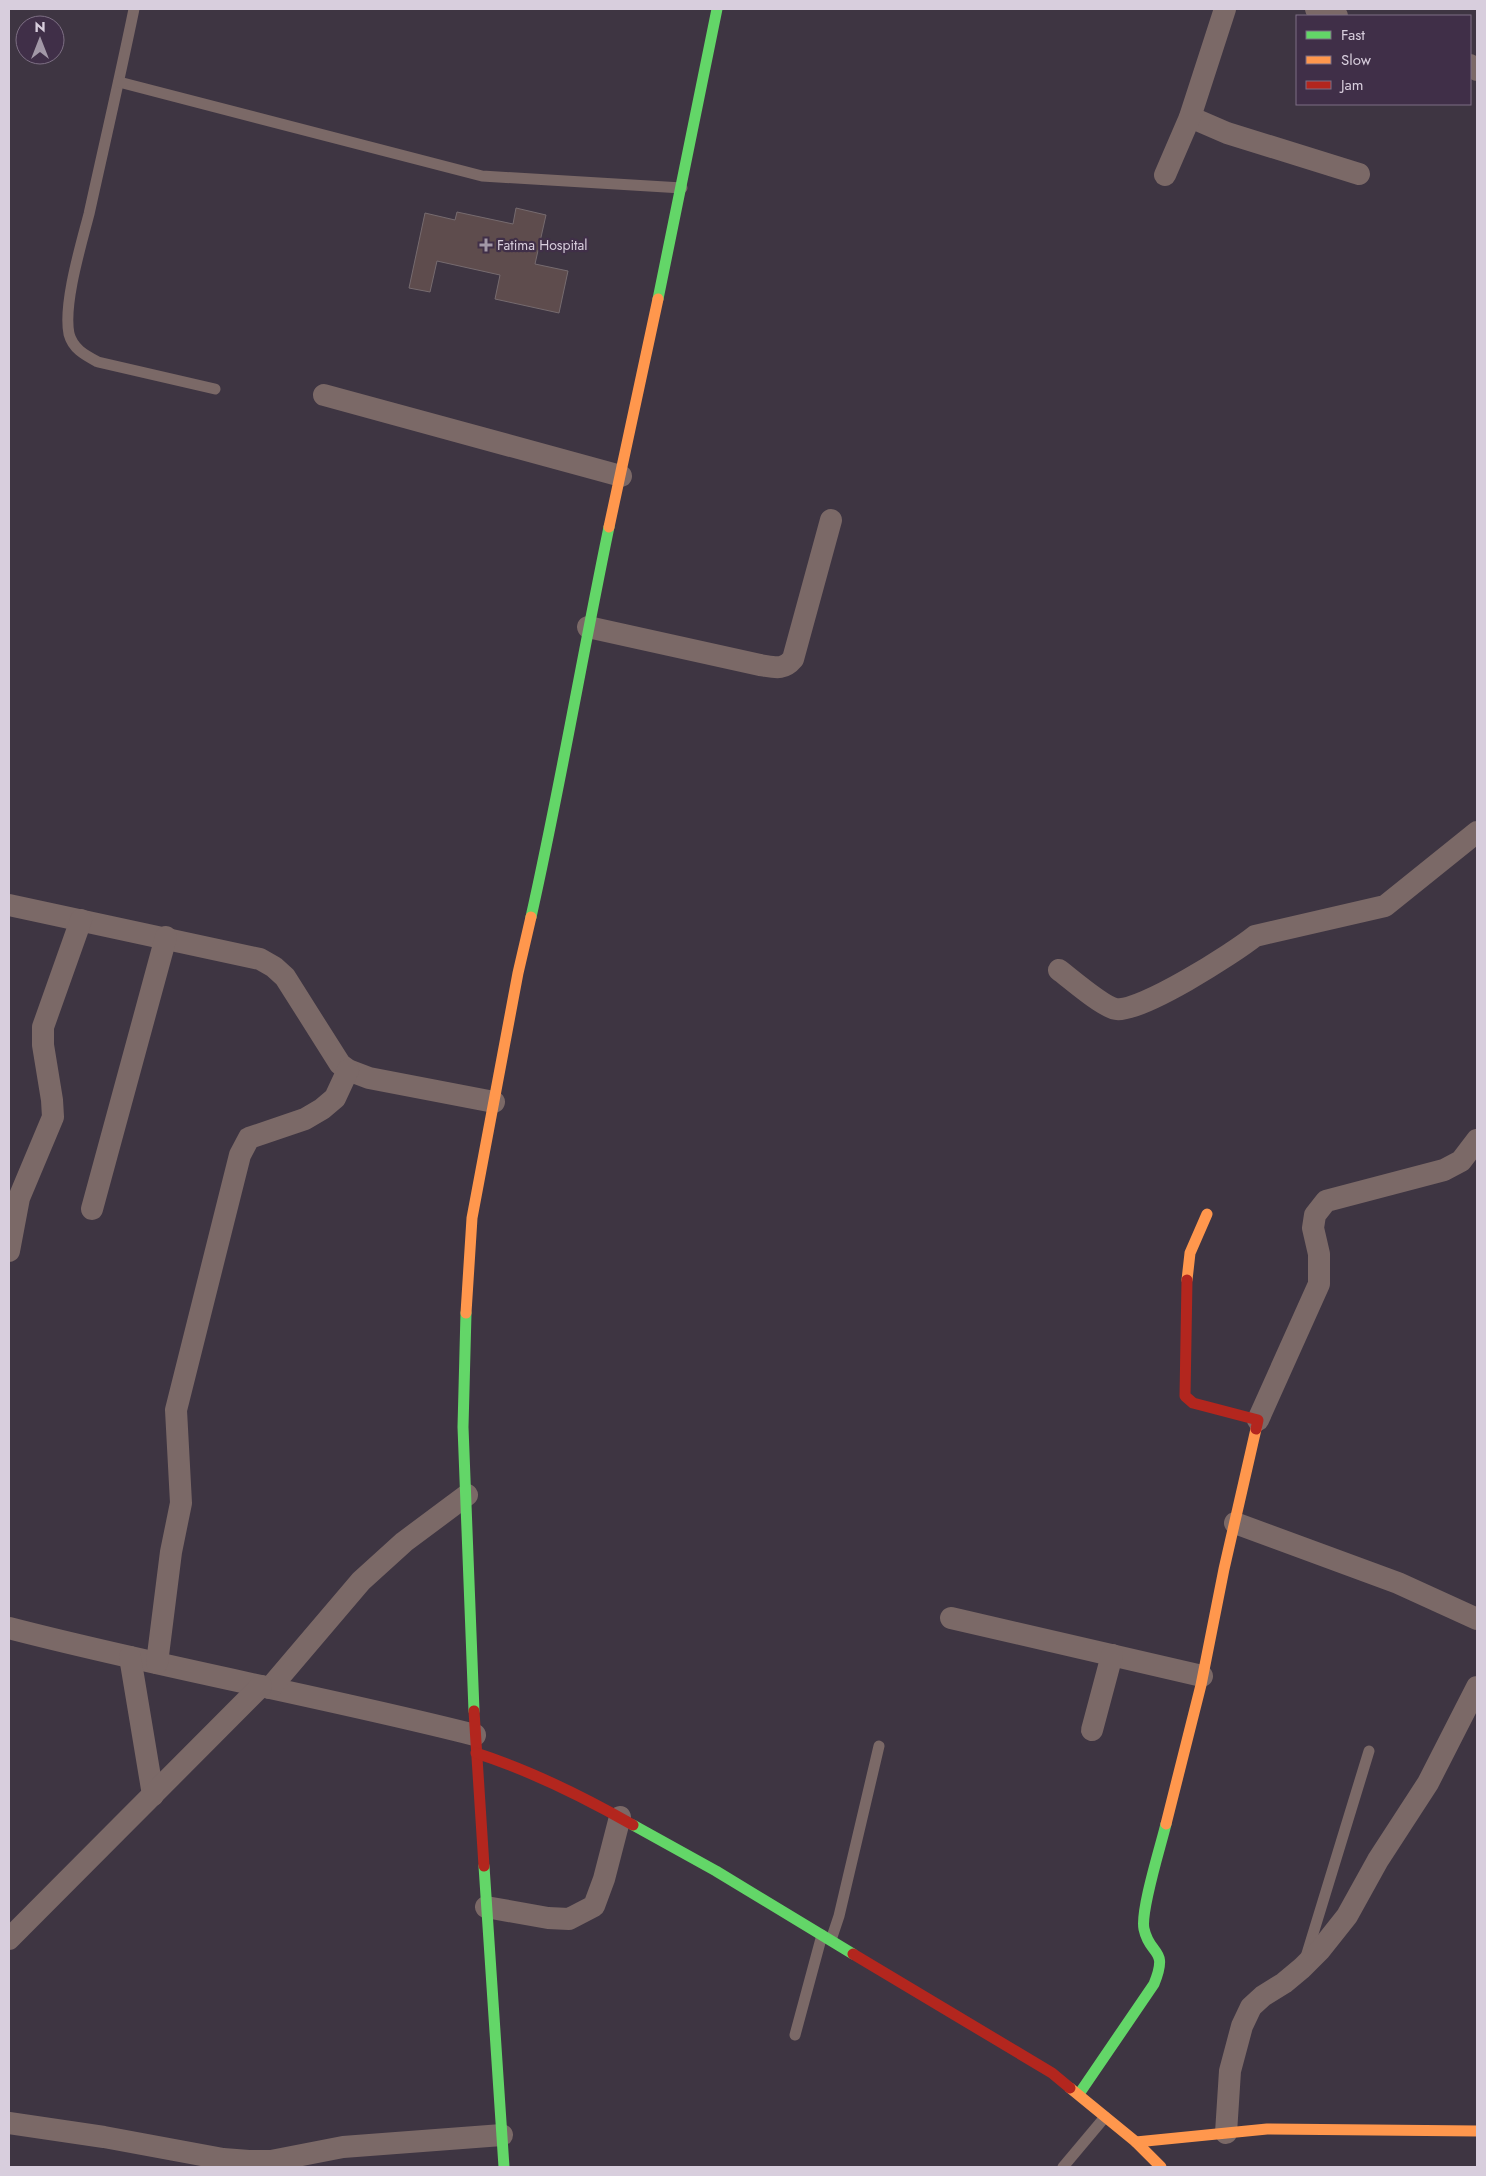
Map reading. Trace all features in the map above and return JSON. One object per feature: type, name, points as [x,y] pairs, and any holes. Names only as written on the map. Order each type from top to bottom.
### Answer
[{"type":"main road","points":[[504,2167],[476,1744],[463,1428],[467,1287],[472,1218],[518,973],[553,819],[588,627],[682,188],[717,9]]},
{"type":"main road","points":[[1079,2094],[1154,1984],[1162,1969],[1163,1960],[1160,1953],[1142,1930],[1143,1917],[1202,1676],[1258,1420],[1194,1403],[1185,1396],[1187,1270],[1190,1253],[1207,1214]]},
{"type":"main road","points":[[476,1744],[620,1817],[1052,2073],[1136,2142],[1161,2167]]},
{"type":"main road","points":[[1136,2142],[1267,2129],[1477,2131]]},
{"type":"street","points":[[1165,175],[1190,117],[1225,9]]},
{"type":"street","points":[[1316,9],[1334,15]]},
{"type":"street","points":[[1190,117],[1227,133],[1359,174]]},
{"type":"street","points":[[324,396],[621,476]]},
{"type":"street","points":[[588,627],[760,665],[780,668],[788,666],[793,659],[831,520]]},
{"type":"street","points":[[1058,970],[1110,1007],[1121,1009],[1145,1002],[1238,950],[1255,936],[1384,906],[1477,832]]},
{"type":"street","points":[[9,905],[166,937],[260,959],[274,967],[285,977],[340,1064],[348,1070],[370,1078],[494,1102]]},
{"type":"street","points":[[9,1251],[19,1198],[53,1117],[52,1100],[42,1045],[43,1027],[81,920]]},
{"type":"street","points":[[92,1209],[166,937]]},
{"type":"street","points":[[157,1663],[171,1552],[182,1503],[176,1410],[240,1155],[244,1145],[256,1134],[284,1128],[305,1120],[322,1109],[335,1098],[348,1070]]},
{"type":"street","points":[[1258,1420],[1319,1284],[1319,1254],[1313,1228],[1320,1206],[1326,1201],[1444,1170],[1461,1160],[1477,1140]]},
{"type":"street","points":[[9,1940],[153,1795],[265,1687],[361,1581],[404,1542],[467,1495]]},
{"type":"street","points":[[1235,1523],[1398,1584],[1477,1618]]},
{"type":"street","points":[[951,1618],[1202,1676]]},
{"type":"street","points":[[9,1628],[130,1657],[398,1716],[476,1744]]},
{"type":"street","points":[[1092,1730],[1112,1655]]},
{"type":"street","points":[[130,1657],[153,1795]]},
{"type":"street","points":[[1226,2133],[1230,2071],[1242,2026],[1252,2007],[1263,1996],[1284,1983],[1302,1968],[1320,1950],[1347,1916],[1378,1860],[1428,1783],[1477,1687]]},
{"type":"street","points":[[486,1906],[548,1918],[569,1919],[594,1906],[604,1879],[620,1817]]},
{"type":"street","points":[[9,2123],[104,2137],[223,2160],[249,2162],[271,2161],[343,2147],[502,2135]]},
{"type":"lane","points":[[134,9],[80,252],[69,310],[69,334],[74,345],[82,353],[98,362],[215,389]]},
{"type":"lane","points":[[119,82],[482,176],[682,188]]},
{"type":"lane","points":[[795,2035],[826,1938],[839,1916],[880,1746]]},
{"type":"lane","points":[[1302,1968],[1369,1751]]},
{"type":"lane","points":[[1063,2167],[1105,2116]]},
{"type":"building","points":[[516,208],[546,215],[535,264],[568,271],[559,313],[495,299],[500,275],[437,261],[430,292],[409,288],[425,213],[455,220],[457,212],[513,224]]},
{"type":"traffic: fast","points":[[658,299],[717,9]]},
{"type":"traffic: fast","points":[[531,917],[552,820],[609,527]]},
{"type":"traffic: fast","points":[[466,1313],[463,1427],[474,1711]]},
{"type":"traffic: fast","points":[[1079,2094],[1154,1984],[1158,1972],[1159,1958],[1147,1938],[1144,1920],[1148,1893],[1166,1824]]},
{"type":"traffic: fast","points":[[633,1825],[716,1871],[853,1954]]},
{"type":"traffic: fast","points":[[484,1866],[504,2167]]},
{"type":"traffic: slow","points":[[609,527],[658,299]]},
{"type":"traffic: slow","points":[[466,1313],[472,1218],[518,973],[531,917]]},
{"type":"traffic: slow","points":[[1187,1280],[1190,1253],[1207,1214]]},
{"type":"traffic: slow","points":[[1166,1824],[1201,1685],[1224,1569],[1256,1429]]},
{"type":"traffic: slow","points":[[1070,2088],[1136,2142],[1161,2167]]},
{"type":"traffic: slow","points":[[1136,2142],[1267,2129],[1477,2131]]},
{"type":"traffic: jam","points":[[1187,1280],[1185,1396],[1193,1403],[1258,1420],[1256,1429]]},
{"type":"traffic: jam","points":[[474,1711],[484,1866]]},
{"type":"traffic: jam","points":[[476,1753],[556,1785],[633,1825]]},
{"type":"traffic: jam","points":[[853,1954],[1052,2073],[1070,2088]]},
{"type":"place","name":"Fatima Hospital","points":[[486,245]]}]
